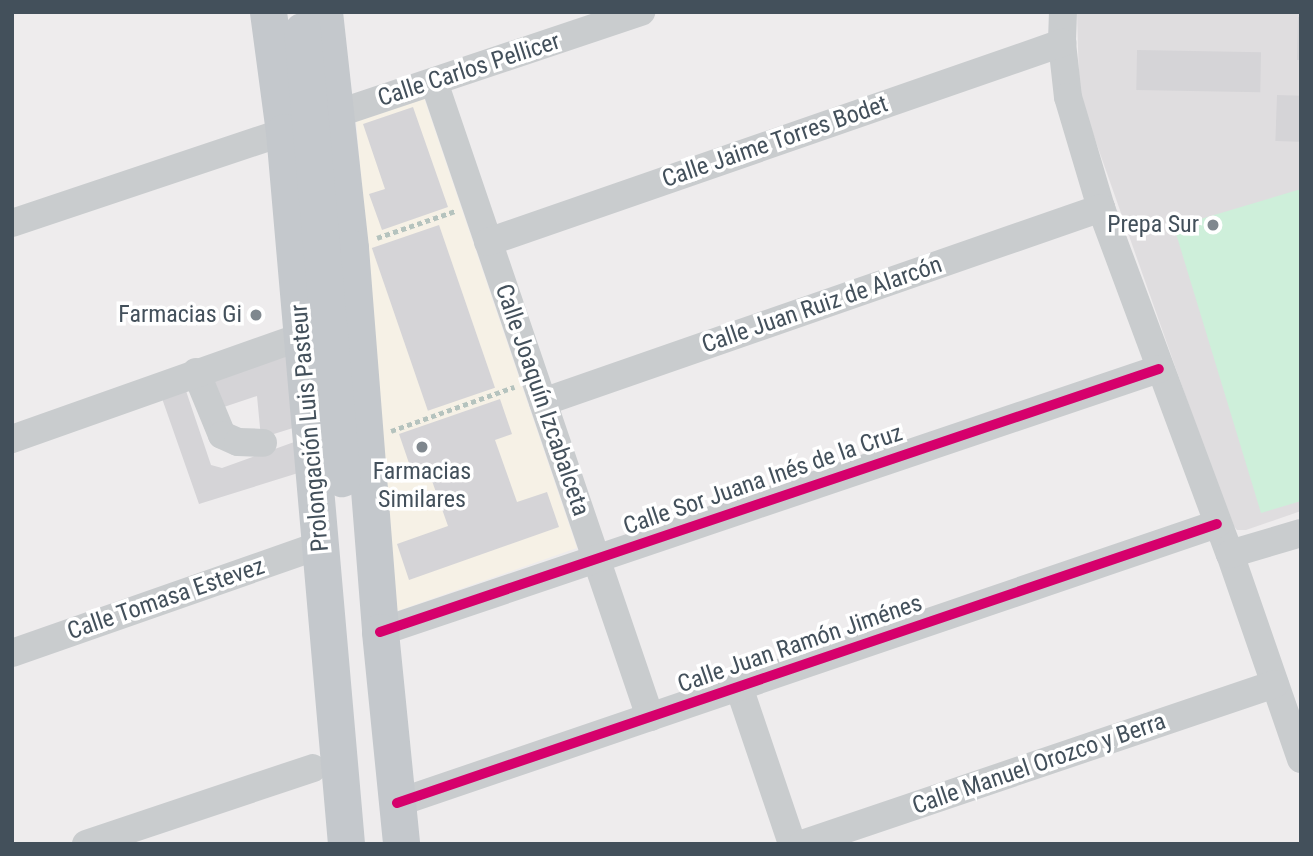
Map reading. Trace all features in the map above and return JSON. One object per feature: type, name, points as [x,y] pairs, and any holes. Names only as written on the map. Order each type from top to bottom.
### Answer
[{"type":"main road","name":"Prolongación Luis Pasteur","points":[[268,12],[285,132],[346,844]]},
{"type":"main road","name":"Prolongación Luis Pasteur","points":[[300,12],[376,844]]},
{"type":"main road","points":[[324,12],[350,248],[380,632],[401,844]]},
{"type":"street","name":"Calle Carlos Pellicer","points":[[337,114],[641,12]]},
{"type":"street","points":[[1063,12],[1062,43],[1068,97],[1101,208],[1230,554],[1301,760]]},
{"type":"street","name":"Calle Jaime Torres Bodet","points":[[488,242],[1062,43]]},
{"type":"street","name":"Calle Joaquín Izcabalceta","points":[[434,82],[649,717]]},
{"type":"street","points":[[12,223],[285,132]]},
{"type":"street","name":"Calle Juan Ruiz de Alarcón","points":[[539,391],[1101,208]]},
{"type":"street","points":[[12,439],[303,335]]},
{"type":"street","name":"Calle Sor Juana Inés de la Cruz","points":[[380,632],[1159,369]]},
{"type":"street","points":[[195,372],[222,435],[238,442],[263,443]]},
{"type":"street","name":"Calle Juan Ramón Jiménes","points":[[397,803],[1217,524]]},
{"type":"street","points":[[1230,554],[1301,533]]},
{"type":"street","name":"Calle Tomasa Estevez","points":[[12,653],[320,545]]},
{"type":"street","name":"Calle Manuel Orozco y Berra","points":[[802,844],[1275,684]]},
{"type":"street","points":[[739,687],[792,844]]},
{"type":"street","points":[[86,844],[313,768]]},
{"type":"path","points":[[350,248],[475,204]]},
{"type":"path","points":[[365,440],[539,391]]},
{"type":"shaded area","name":"Prepa Sur","points":[[1077,12],[1301,12],[1301,511],[1246,530],[1237,530],[1230,522],[1085,111],[1079,82]]},
{"type":"shaded area","points":[[424,98],[577,548],[397,611],[356,119]]},
{"type":"green space","points":[[1301,189],[1301,501],[1261,513],[1174,227]]},
{"type":"building","points":[[1298,17],[1301,17],[1301,60],[1297,60]]},
{"type":"building","points":[[1137,50],[1261,52],[1260,92],[1136,90]]},
{"type":"building","points":[[1277,95],[1301,96],[1299,142],[1275,141]]},
{"type":"building","points":[[413,107],[448,207],[382,230],[369,194],[385,189],[363,124]]},
{"type":"building","points":[[439,225],[495,388],[428,411],[372,248]]},
{"type":"building","points":[[301,341],[309,423],[261,438],[257,396],[218,409],[205,370]]},
{"type":"building","points":[[182,379],[211,465],[222,468],[308,437],[311,469],[199,504],[158,387]]},
{"type":"building","points":[[500,399],[512,434],[495,440],[517,502],[547,492],[559,527],[409,580],[397,544],[448,526],[426,464],[411,469],[399,434]]},
{"type":"cycle path","points":[[380,632],[1159,369]]},
{"type":"cycle path","points":[[397,803],[1217,524]]},
{"type":"place","name":"Prepa Sur","points":[[1213,225]]},
{"type":"place","name":"Farmacias Gi","points":[[256,315]]},
{"type":"place","name":"Farmacias Similares","points":[[422,447]]}]
